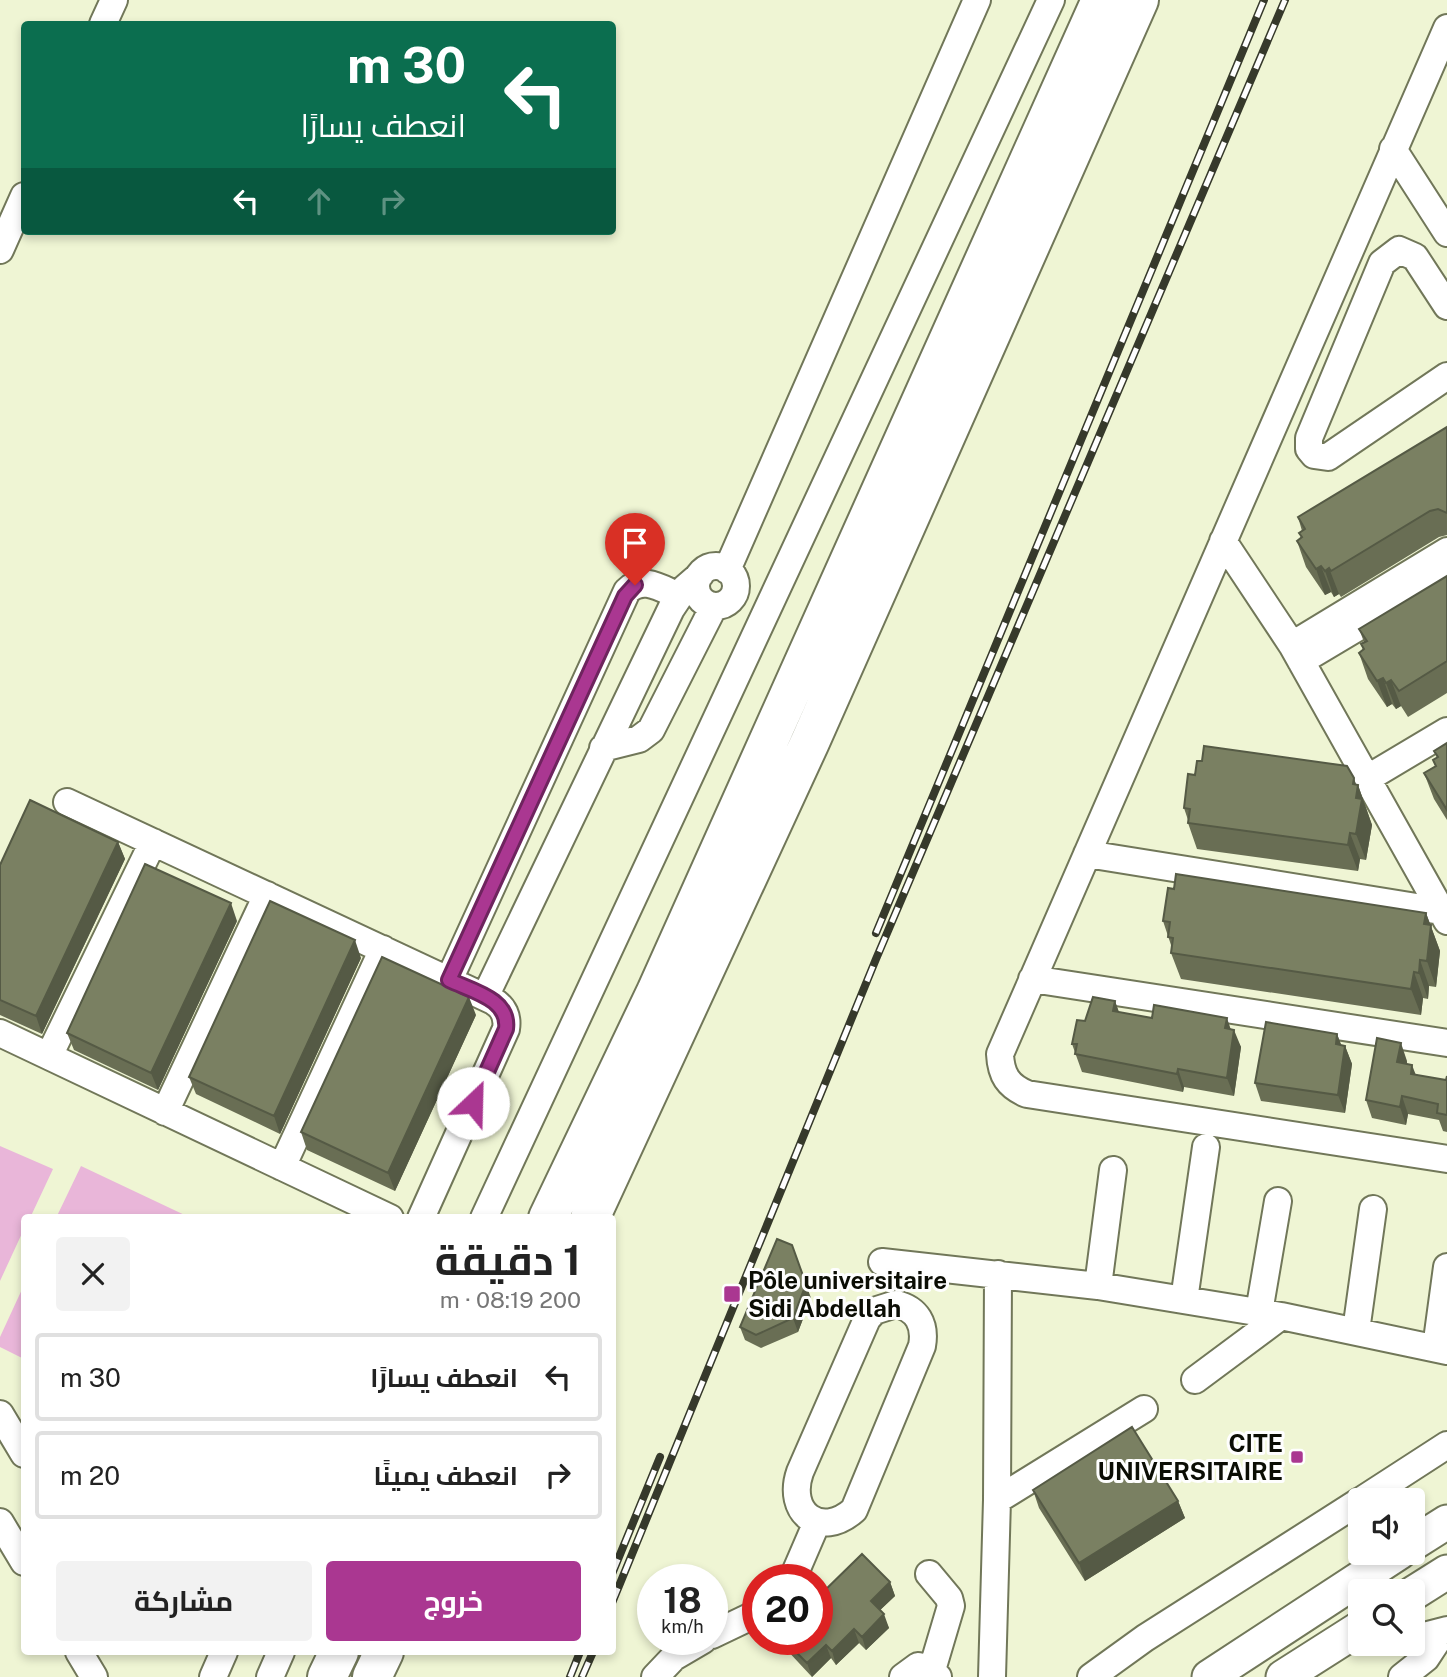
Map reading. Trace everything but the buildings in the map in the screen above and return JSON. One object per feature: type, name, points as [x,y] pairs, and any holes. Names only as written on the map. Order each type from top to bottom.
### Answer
[{"type":"highway","points":[[550,1214],[662,979],[1101,0]]},
{"type":"highway","points":[[592,1214],[810,742],[1139,0]]},
{"type":"highway","points":[[327,1677],[338,1655]]},
{"type":"highway","points":[[372,1677],[383,1655]]},
{"type":"main road","points":[[1425,1536],[1447,1522]]},
{"type":"main road","points":[[1209,1677],[1379,1565]]},
{"type":"main road","points":[[1425,1586],[1447,1572]]},
{"type":"main road","points":[[1283,1677],[1348,1639]]},
{"type":"street","points":[[104,21],[114,0]]},
{"type":"street","points":[[727,570],[977,0]]},
{"type":"street","points":[[486,1214],[1051,0]]},
{"type":"street","points":[[1447,28],[1000,1054],[1006,1079],[1015,1089],[1027,1094],[1447,1159]]},
{"type":"street","points":[[1393,149],[1439,203],[1447,233]]},
{"type":"street","points":[[0,250],[21,203]]},
{"type":"street","points":[[1447,306],[1415,257],[1399,250],[1382,263],[1309,438],[1309,449],[1314,456],[1328,457],[1447,376]]},
{"type":"street","points":[[1223,541],[1296,653],[1444,916]]},
{"type":"street","points":[[1296,653],[1447,551]]},
{"type":"street","points":[[485,997],[603,748],[679,596],[712,567],[727,570],[736,589],[728,602],[714,606],[651,730],[639,739],[603,748]]},
{"type":"street","points":[[1296,653],[1447,574]]},
{"type":"street","points":[[700,575],[698,595],[714,606]]},
{"type":"street","points":[[449,980],[627,592],[635,585],[645,583],[679,596]]},
{"type":"street","points":[[1368,778],[1447,730]]},
{"type":"street","points":[[67,802],[485,997],[502,1008],[507,1018],[506,1029],[423,1214]]},
{"type":"street","points":[[49,1056],[153,842]]},
{"type":"street","points":[[1087,854],[1444,916]]},
{"type":"street","points":[[165,1112],[267,895]]},
{"type":"street","points":[[282,1167],[383,949]]},
{"type":"street","points":[[1032,979],[1447,1043]]},
{"type":"street","points":[[0,1033],[382,1214]]},
{"type":"street","points":[[1184,1300],[1206,1147]]},
{"type":"street","points":[[1098,1286],[1113,1170]]},
{"type":"street","points":[[1195,1380],[1270,1314],[1278,1201]]},
{"type":"street","points":[[1356,1331],[1373,1209]]},
{"type":"street","points":[[882,1262],[1098,1286],[1270,1314],[1441,1349],[1447,1266]]},
{"type":"street","points":[[992,1677],[997,1500],[998,1274]]},
{"type":"street","points":[[885,1305],[907,1307],[922,1323],[922,1346],[860,1496],[853,1510],[843,1520],[830,1524],[817,1522],[806,1516],[798,1506],[795,1494],[800,1472],[867,1320],[885,1305]]},
{"type":"street","points":[[997,1500],[1144,1409]]},
{"type":"street","points":[[0,1414],[21,1449]]},
{"type":"street","points":[[1380,1488],[1447,1445]]},
{"type":"street","points":[[1091,1677],[1146,1638],[1348,1508]]},
{"type":"street","points":[[0,1522],[21,1557]]},
{"type":"street","points":[[799,1564],[817,1522]]},
{"type":"street","points":[[903,1677],[918,1666],[935,1673],[951,1606],[949,1598],[929,1574]]},
{"type":"street","points":[[1425,1636],[1445,1631]]},
{"type":"street","points":[[1402,1677],[1426,1658],[1445,1631]]},
{"type":"street","points":[[81,1655],[94,1677]]},
{"type":"street","points":[[213,1677],[223,1655]]},
{"type":"street","points":[[270,1677],[280,1655]]},
{"type":"street","points":[[655,1677],[677,1655]]},
{"type":"shaded area","points":[[0,1146],[53,1169],[32,1214],[21,1214],[21,1236],[0,1281]]},
{"type":"shaded area","points":[[81,1166],[183,1214],[58,1214]]},
{"type":"shaded area","points":[[21,1292],[21,1358],[0,1347],[0,1337]]},
{"type":"railway","points":[[876,933],[1264,0]]},
{"type":"railway","points":[[616,1593],[876,959],[1285,0]]},
{"type":"railway","points":[[616,1564],[660,1457]]},
{"type":"railway","points":[[570,1677],[579,1655]]},
{"type":"railway","points":[[582,1677],[592,1655]]},
{"type":"place","name":"Pôle universitaire Sidi Abdellah","points":[[732,1294]]},
{"type":"place","name":"CITE UNIVERSITAIRE","points":[[1297,1457]]},
{"type":"route","points":[[473,1103],[506,1029],[507,1018],[498,1003],[449,980],[625,596],[635,585]]}]
